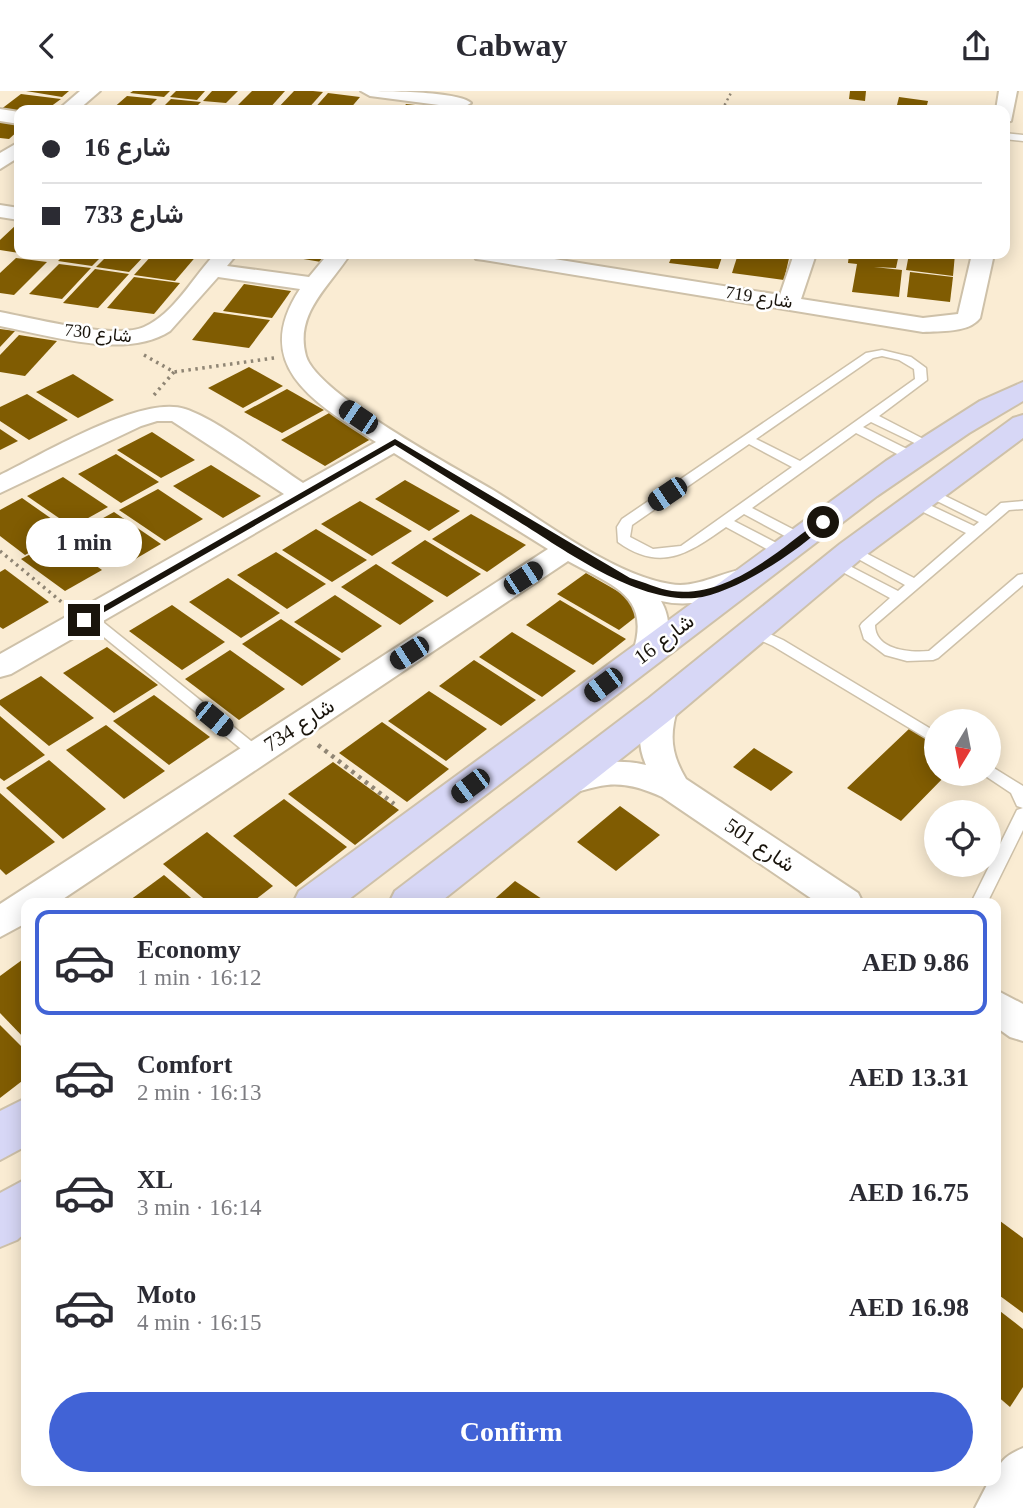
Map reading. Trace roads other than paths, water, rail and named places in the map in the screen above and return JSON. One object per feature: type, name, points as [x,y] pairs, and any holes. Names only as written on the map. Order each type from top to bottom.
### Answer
[{"type":"street","points":[[73,105],[91,91]]},
{"type":"street","points":[[361,105],[372,91],[463,101]]},
{"type":"street","points":[[0,163],[14,152]]},
{"type":"street","points":[[335,259],[299,306],[293,327],[294,355],[314,384],[395,442],[568,548],[627,580],[671,594],[696,595],[750,576]]},
{"type":"street","name":"شارع 719","points":[[517,259],[923,325],[951,324],[970,318],[981,259]]},
{"type":"street","points":[[621,275],[629,259]]},
{"type":"street","points":[[789,302],[803,259]]},
{"type":"street","name":"شارع 730","points":[[0,319],[102,337],[138,338],[154,332],[168,321],[218,262],[314,284]]},
{"type":"street","name":"شارع 16","points":[[321,898],[921,451],[981,411],[1023,390]]},
{"type":"street","points":[[0,485],[132,421],[156,414],[176,414],[192,421],[303,495]]},
{"type":"street","points":[[416,898],[662,706],[843,558],[1023,424]]},
{"type":"street","points":[[0,667],[395,442]]},
{"type":"street","name":"شارع 734","points":[[37,898],[568,548]]},
{"type":"street","points":[[627,580],[645,597],[653,611],[656,631],[648,652]]},
{"type":"street","name":"شارع 501","points":[[662,706],[653,737],[655,753],[674,788]]},
{"type":"street","name":"شارع 501","points":[[564,783],[603,772],[620,771],[648,777],[674,788],[838,898]]},
{"type":"street","points":[[358,898],[372,887],[422,822]]},
{"type":"street","name":"شارع 734","points":[[0,922],[21,908]]},
{"type":"street","points":[[1001,1010],[1023,1025]]},
{"type":"street","points":[[0,1138],[21,1122]]},
{"type":"street","points":[[0,1223],[21,1206]]},
{"type":"street","points":[[999,1508],[1023,1472]]},
{"type":"lane","points":[[870,355],[895,355],[913,361],[920,368],[921,380],[856,428],[686,549],[662,556],[631,545],[623,539],[622,533],[627,522],[870,355]]},
{"type":"lane","points":[[871,417],[921,451]]},
{"type":"lane","points":[[856,428],[921,451]]},
{"type":"lane","points":[[748,439],[802,467]]},
{"type":"lane","points":[[922,498],[988,522]]},
{"type":"lane","points":[[922,498],[975,532]]},
{"type":"lane","points":[[1023,505],[1006,506],[915,583],[870,622],[867,626],[869,636],[892,652],[924,657],[933,655],[1023,578]]},
{"type":"lane","points":[[743,508],[792,545]]},
{"type":"lane","points":[[725,521],[792,545]]},
{"type":"lane","points":[[843,558],[915,583]]},
{"type":"lane","points":[[843,558],[899,597]]},
{"type":"lane","points":[[86,618],[256,753]]},
{"type":"lane","points":[[754,632],[778,643],[924,732]]},
{"type":"lane","points":[[1001,779],[1017,789],[1023,802]]},
{"type":"lane","points":[[981,898],[1023,814]]}]
